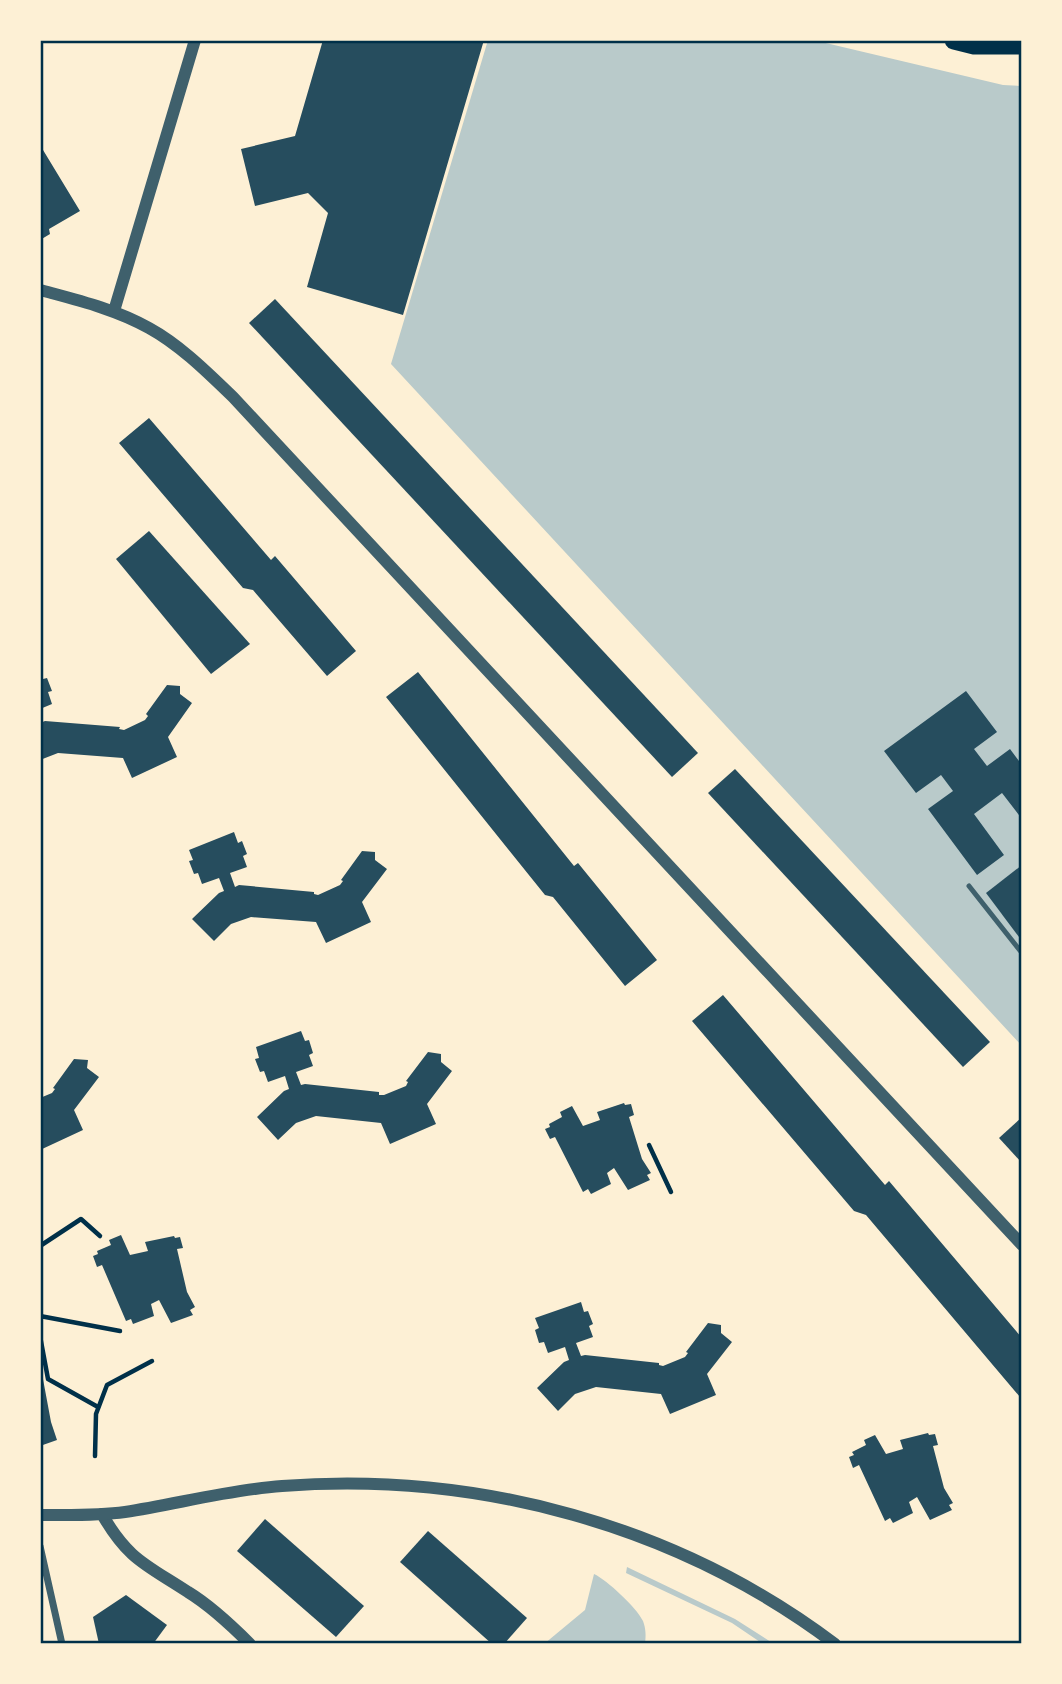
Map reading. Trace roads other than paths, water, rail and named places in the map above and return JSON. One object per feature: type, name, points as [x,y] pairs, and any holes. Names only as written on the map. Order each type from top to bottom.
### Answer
[{"type":"highway","points":[[954,40],[974,45],[1022,46]]},
{"type":"street","points":[[114,311],[195,40]]},
{"type":"street","points":[[40,290],[114,311],[163,337],[202,367],[233,397],[1022,1245]]},
{"type":"street","points":[[40,1515],[102,1514],[143,1509],[226,1492],[334,1483],[441,1488],[494,1496],[547,1507],[602,1523],[699,1561],[782,1607],[835,1644]]},
{"type":"street","points":[[102,1514],[112,1532],[131,1555],[189,1592],[250,1644]]},
{"type":"street","points":[[40,1546],[62,1644]]},
{"type":"lane","points":[[969,886],[1022,953]]}]
